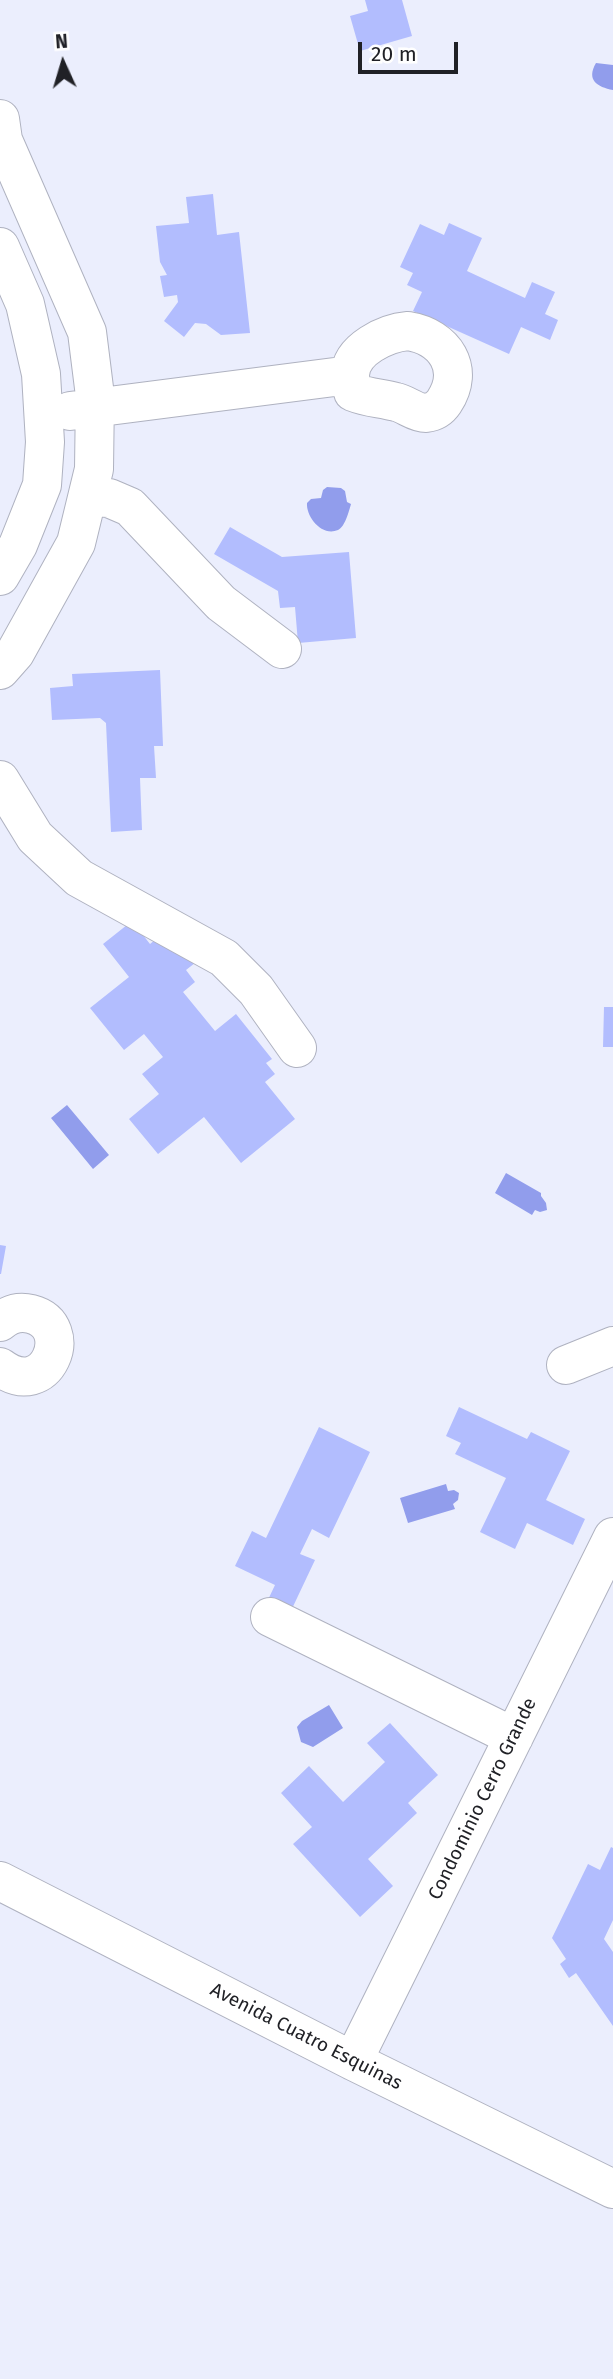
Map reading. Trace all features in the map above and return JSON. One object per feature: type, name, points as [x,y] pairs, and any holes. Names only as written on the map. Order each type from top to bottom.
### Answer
[{"type":"street","points":[[0,119],[3,140],[87,332],[95,407],[94,469],[76,543],[15,653],[0,670]]},
{"type":"street","points":[[0,247],[25,304],[41,374],[45,442],[42,485],[18,545],[0,576]]},
{"type":"street","points":[[43,414],[350,375]]},
{"type":"street","points":[[88,497],[109,498],[130,508],[220,603],[282,649]]},
{"type":"street","points":[[0,780],[35,837],[79,878],[224,958],[256,990],[297,1048]]},
{"type":"street","points":[[0,1322],[13,1314],[35,1315],[51,1329],[55,1350],[46,1367],[28,1377],[18,1377],[0,1367]]},
{"type":"street","points":[[566,1365],[613,1346]]},
{"type":"street","name":"Condominio Cerro Grande","points":[[353,2061],[613,1537]]},
{"type":"street","points":[[270,1617],[514,1737]]},
{"type":"street","name":"Avenida Cuatro Esquinas","points":[[0,1881],[353,2061],[613,2189]]},
{"type":"water","points":[[596,63],[613,65],[613,90],[595,82],[592,74]]},
{"type":"water","points":[[327,487],[341,488],[345,491],[347,502],[351,504],[343,526],[338,530],[326,531],[321,528],[312,520],[307,508],[307,503],[311,499],[321,498]]},
{"type":"water","points":[[67,1105],[109,1155],[93,1169],[51,1118]]},
{"type":"water","points":[[506,1173],[541,1193],[547,1210],[535,1210],[532,1215],[495,1193]]},
{"type":"water","points":[[446,1484],[448,1491],[459,1493],[458,1500],[453,1504],[455,1509],[408,1523],[400,1498]]},
{"type":"water","points":[[329,1705],[343,1728],[313,1747],[301,1742],[297,1727],[302,1721]]},
{"type":"building","points":[[365,0],[402,0],[412,36],[360,51],[350,16],[368,11]]},
{"type":"building","points":[[213,194],[217,235],[239,232],[250,333],[221,335],[206,324],[195,323],[184,337],[164,321],[178,302],[177,295],[164,297],[160,276],[167,275],[160,262],[156,226],[189,223],[186,197]]},
{"type":"building","points":[[449,223],[482,238],[467,271],[525,298],[532,282],[555,292],[545,314],[558,320],[550,340],[521,327],[509,354],[413,311],[422,292],[407,285],[413,273],[400,267],[420,224],[444,235]]},
{"type":"building","points":[[230,527],[282,557],[349,552],[356,638],[298,643],[295,607],[280,608],[278,591],[214,554]]},
{"type":"building","points":[[160,670],[163,746],[154,746],[156,778],[140,778],[142,830],[111,832],[106,723],[100,718],[52,720],[50,688],[73,686],[72,674]]},
{"type":"building","points":[[132,921],[150,944],[168,929],[195,963],[186,970],[195,982],[183,992],[215,1031],[236,1014],[272,1059],[266,1063],[275,1074],[265,1082],[295,1119],[241,1163],[204,1117],[158,1154],[129,1119],[159,1094],[142,1074],[163,1057],[144,1034],[124,1050],[90,1008],[129,977],[103,944]]},
{"type":"building","points":[[604,1007],[613,1007],[613,1047],[603,1047]]},
{"type":"building","points":[[0,1245],[6,1246],[1,1274],[0,1274]]},
{"type":"building","points":[[459,1407],[527,1439],[531,1432],[570,1451],[546,1500],[585,1519],[573,1545],[527,1523],[515,1549],[480,1532],[506,1478],[455,1454],[461,1443],[446,1436]]},
{"type":"building","points":[[319,1427],[370,1452],[329,1538],[312,1529],[300,1554],[315,1560],[289,1615],[266,1604],[275,1585],[235,1566],[252,1531],[266,1538]]},
{"type":"building","points":[[390,1723],[438,1775],[408,1803],[417,1813],[368,1859],[393,1886],[360,1917],[293,1844],[312,1827],[281,1793],[309,1766],[343,1802],[385,1762],[367,1743]]},
{"type":"building","points":[[611,1847],[613,1920],[604,1939],[613,1952],[613,2026],[576,1973],[569,1978],[560,1964],[566,1959],[552,1938],[588,1864],[600,1870]]}]
